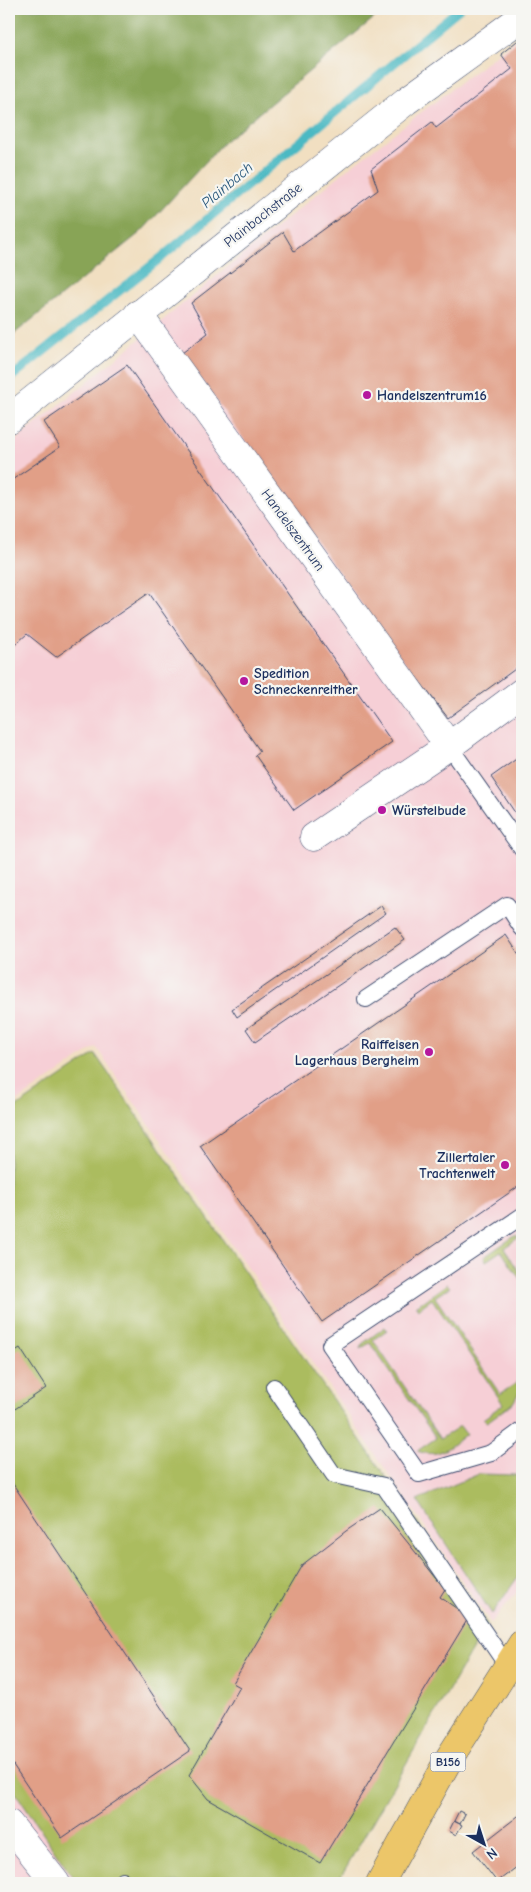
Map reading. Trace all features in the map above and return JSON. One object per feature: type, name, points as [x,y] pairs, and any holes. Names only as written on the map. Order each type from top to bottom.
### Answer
[{"type":"main road","name":"B156","points":[[380,1883],[450,1757],[522,1644]]},
{"type":"street","name":"Plainbachstraße","points":[[9,419],[406,101],[522,17]]},
{"type":"street","name":"Handelszentrum","points":[[138,314],[449,746]]},
{"type":"street","points":[[314,837],[449,746],[522,692]]},
{"type":"street","points":[[9,1824],[56,1883]]},
{"type":"lane","points":[[449,746],[522,849]]},
{"type":"lane","points":[[366,999],[507,905],[522,928]]},
{"type":"lane","points":[[522,1216],[330,1345],[419,1474],[491,1453],[522,1431]]},
{"type":"lane","points":[[274,1387],[334,1475],[384,1486],[508,1667]]},
{"type":"shaded area","points":[[522,35],[522,1586],[491,1623],[96,1047],[9,1107],[9,446],[350,167]]},
{"type":"shaded area","points":[[9,1784],[77,1883],[9,1883]]},
{"type":"green space","points":[[9,9],[385,9],[225,141],[141,232],[9,338]]},
{"type":"green space","points":[[95,1054],[487,1624],[337,1883],[79,1883],[66,1868],[9,1783],[9,1112]]},
{"type":"green space","points":[[516,1235],[518,1238],[504,1248],[522,1276],[522,1282],[501,1251],[486,1261],[484,1257]]},
{"type":"green space","points":[[447,1284],[450,1287],[435,1297],[500,1394],[518,1382],[522,1387],[513,1403],[487,1422],[483,1419],[503,1404],[432,1299],[418,1309],[416,1306]]},
{"type":"green space","points":[[385,1327],[387,1330],[373,1340],[440,1439],[460,1426],[466,1434],[438,1453],[432,1454],[417,1451],[436,1438],[370,1343],[360,1349],[362,1344]]},
{"type":"green space","points":[[479,1474],[517,1475],[522,1481],[522,1571],[492,1614],[417,1500]]},
{"type":"building","name":"Handelszentrum16","points":[[522,37],[522,664],[448,718],[383,634],[182,353],[208,333],[191,303],[283,232],[294,251],[378,190],[371,169],[432,122],[436,128],[512,69],[501,54]]},
{"type":"building","points":[[127,365],[392,742],[294,810],[255,755],[260,751],[149,593],[56,657],[27,634],[9,650],[9,482],[60,447],[44,422]]},
{"type":"building","points":[[522,755],[522,823],[491,777]]},
{"type":"building","points":[[381,906],[386,913],[237,1017],[232,1009]]},
{"type":"building","points":[[395,927],[405,940],[255,1042],[246,1029]]},
{"type":"building","name":"Raiffeisen Lagerhaus Bergheim","points":[[506,935],[522,959],[522,1184],[322,1322],[200,1146]]},
{"type":"building","points":[[20,1348],[46,1388],[9,1413],[9,1355]]},
{"type":"building","points":[[9,1478],[190,1751],[62,1838],[9,1759]]},
{"type":"building","points":[[380,1508],[445,1589],[440,1597],[469,1617],[320,1863],[208,1799],[189,1775],[240,1687],[233,1683],[302,1565]]},
{"type":"building","points":[[459,1811],[465,1814],[460,1824],[454,1821]]},
{"type":"building","points":[[522,1813],[522,1863],[497,1882],[473,1851]]},
{"type":"building","points":[[454,1821],[462,1825],[456,1835],[449,1831]]},
{"type":"waterway","name":"Plainbach","points":[[9,379],[162,257],[459,9]]},
{"type":"place","name":"Handelszentrum16","points":[[367,395]]},
{"type":"place","name":"Spedition Schneckenreither","points":[[244,681]]},
{"type":"place","name":"Würstelbude","points":[[382,810]]},
{"type":"place","name":"Raiffeisen Lagerhaus Bergheim","points":[[429,1052]]},
{"type":"place","name":"Zillertaler Trachtenwelt","points":[[505,1165]]}]
